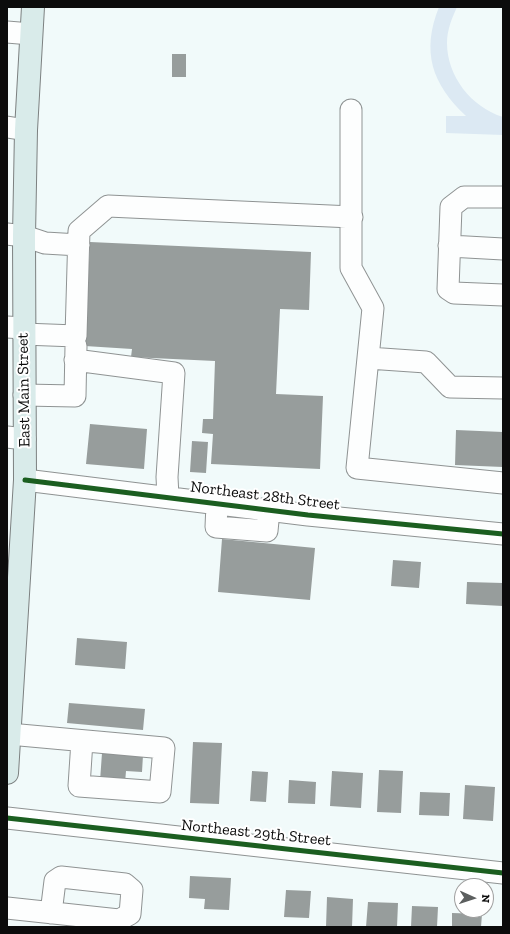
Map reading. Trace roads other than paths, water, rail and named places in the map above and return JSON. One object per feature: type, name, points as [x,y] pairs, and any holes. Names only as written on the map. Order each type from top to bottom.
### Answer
[{"type":"main road","name":"East Main Street","points":[[7,773],[25,480],[16,438],[24,394],[18,330],[15,235],[17,128],[31,34],[33,7]]},
{"type":"street","points":[[7,32],[31,34]]},
{"type":"street","points":[[351,110],[351,268],[373,308],[357,468],[503,483]]},
{"type":"street","points":[[503,197],[464,197],[451,207],[448,289],[454,293],[503,295]]},
{"type":"street","points":[[24,394],[75,396],[79,231],[108,206],[352,217]]},
{"type":"street","points":[[15,235],[45,243],[79,245]]},
{"type":"street","points":[[449,246],[503,249]]},
{"type":"street","points":[[18,330],[76,336]]},
{"type":"street","points":[[368,358],[426,362],[450,387],[503,388]]},
{"type":"street","points":[[75,360],[174,373],[167,477],[168,498]]},
{"type":"street","name":"Northeast 28th Street","points":[[25,480],[269,510],[503,534]]},
{"type":"street","points":[[9,734],[82,741]]},
{"type":"street","name":"Northeast 29th Street","points":[[7,818],[503,873]]},
{"type":"street","points":[[7,908],[51,913]]}]
